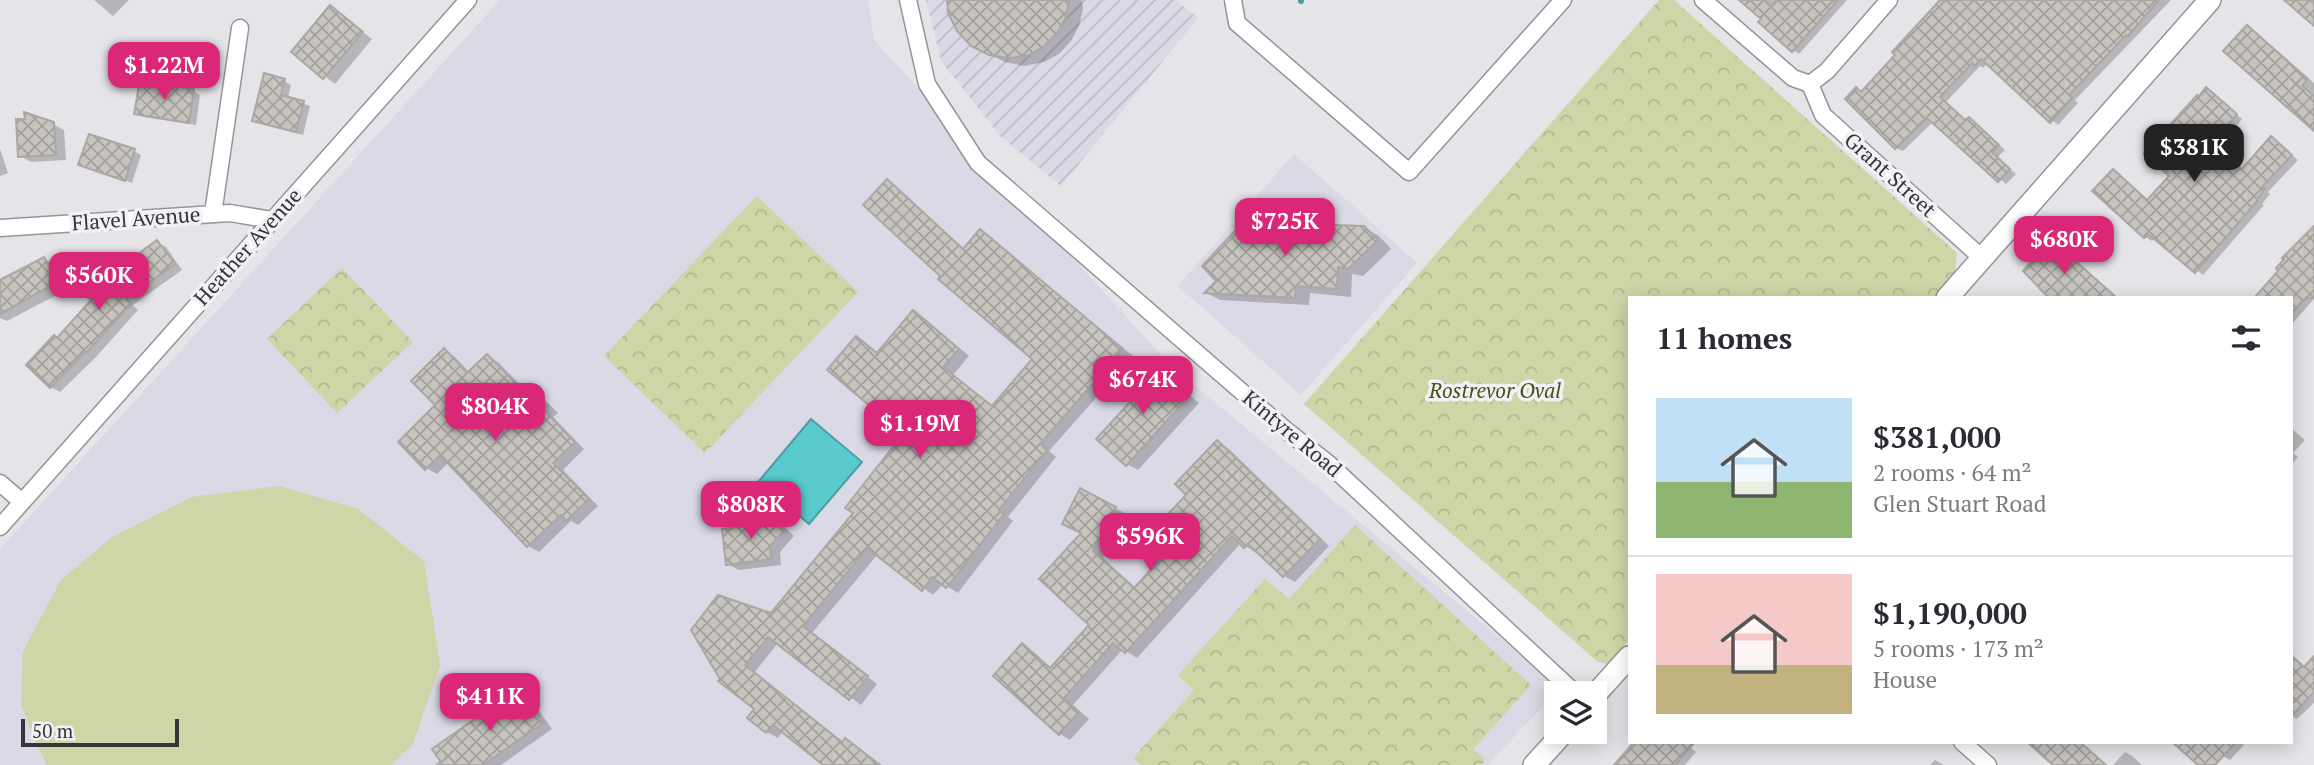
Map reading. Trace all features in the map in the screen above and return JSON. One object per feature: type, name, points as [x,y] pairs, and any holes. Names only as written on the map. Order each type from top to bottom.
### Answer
[{"type":"street","name":"Heather Avenue","points":[[0,527],[468,0]]},
{"type":"street","name":"Kintyre Road","points":[[908,0],[927,84],[978,163],[1287,431],[1329,464],[1562,681]]},
{"type":"street","points":[[1233,0],[1237,23],[1409,172],[1563,0]]},
{"type":"street","points":[[1703,0],[1793,78],[1810,84],[1828,71],[1889,0]]},
{"type":"street","points":[[1949,296],[2210,0]]},
{"type":"street","points":[[213,214],[240,28]]},
{"type":"street","name":"Grant Street","points":[[1810,84],[1823,115],[1982,258]]},
{"type":"street","name":"Flavel Avenue","points":[[0,228],[230,213],[272,220]]},
{"type":"street","points":[[0,483],[22,502]]},
{"type":"street","points":[[1607,682],[1628,658]]},
{"type":"street","points":[[1534,765],[1553,744]]},
{"type":"street","points":[[1973,745],[1988,765]]},
{"type":"shaded area","points":[[500,0],[868,0],[874,40],[1172,367],[1552,681],[1544,681],[1544,705],[1487,765],[0,765],[0,549]]},
{"type":"shaded area","points":[[926,0],[1175,0],[1198,18],[1061,186],[1001,137],[941,61]]},
{"type":"shaded area","points":[[1294,154],[1417,263],[1301,395],[1178,286]]},
{"type":"green space","name":"Rostrevor Oval","points":[[1659,0],[1674,0],[1957,253],[1955,273],[1934,296],[1628,296],[1628,641],[1608,664],[1598,662],[1304,404]]},
{"type":"green space","points":[[757,196],[858,292],[705,453],[604,356]]},
{"type":"green space","points":[[342,268],[413,342],[337,413],[267,339]]},
{"type":"green space","points":[[279,486],[358,509],[424,561],[440,665],[413,744],[391,765],[47,765],[21,704],[23,651],[61,580],[112,537],[192,497]]},
{"type":"green space","points":[[1355,525],[1531,685],[1473,749],[1485,760],[1481,765],[1141,765],[1133,758],[1194,690],[1178,675],[1265,579],[1289,599]]},
{"type":"water","points":[[811,419],[862,462],[809,524],[759,481]]},
{"type":"building","points":[[947,0],[1069,0],[1066,17],[1057,33],[1044,46],[1029,55],[1009,58],[989,55],[971,46],[957,31],[948,13]]},
{"type":"building","points":[[1739,0],[1764,0],[1771,7],[1777,0],[1838,0],[1792,52],[1758,22],[1761,19]]},
{"type":"building","points":[[1940,0],[2159,0],[2127,37],[2126,35],[2069,95],[2073,98],[2050,123],[1981,59],[1975,66],[1972,63],[1940,97],[1965,120],[1969,117],[1999,145],[1992,152],[2010,169],[1998,182],[1927,118],[1895,149],[1845,99],[1856,87],[1861,92],[1895,55],[1892,52]]},
{"type":"building","points":[[2284,0],[2314,0],[2314,26]]},
{"type":"building","points":[[330,5],[363,32],[323,79],[291,52]]},
{"type":"building","points":[[2247,25],[2308,79],[2302,86],[2314,96],[2314,131],[2223,51]]},
{"type":"building","points":[[264,73],[285,79],[281,95],[304,101],[296,132],[252,121]]},
{"type":"building","points":[[140,80],[194,89],[189,123],[134,114]]},
{"type":"building","points":[[2206,87],[2237,114],[2213,144],[2242,169],[2271,136],[2292,155],[2262,187],[2265,189],[2258,200],[2195,273],[2148,234],[2144,238],[2092,191],[2113,169],[2147,200],[2169,176],[2144,154]]},
{"type":"building","points":[[24,112],[54,122],[56,155],[18,157],[16,119],[25,119]]},
{"type":"building","points":[[89,134],[135,149],[125,181],[78,165]]},
{"type":"building","points":[[887,179],[963,249],[980,229],[1123,349],[1040,444],[1047,450],[999,510],[1004,514],[946,588],[932,577],[922,591],[867,548],[803,626],[868,676],[849,700],[768,637],[745,665],[842,742],[845,738],[880,765],[823,765],[773,725],[766,733],[747,718],[754,709],[718,681],[720,679],[691,630],[718,595],[771,613],[853,513],[845,508],[903,434],[827,370],[856,336],[877,353],[913,310],[959,349],[943,367],[992,406],[1032,359],[938,279],[940,276],[863,205]]},
{"type":"building","points":[[1243,222],[1364,226],[1378,240],[1348,269],[1338,267],[1337,289],[1296,286],[1295,298],[1204,293],[1216,281],[1202,266]]},
{"type":"building","points":[[2314,226],[2314,298],[2306,298],[2293,312],[2293,296],[2256,296],[2278,271],[2276,268],[2284,259],[2282,258]]},
{"type":"building","points":[[157,240],[175,264],[126,299],[131,304],[50,388],[26,365],[54,335],[57,338],[91,300],[79,290],[96,272],[104,279]]},
{"type":"building","points":[[2049,241],[2115,296],[2047,296],[2023,271]]},
{"type":"building","points":[[44,257],[58,282],[0,314],[0,280]]},
{"type":"building","points":[[444,348],[467,373],[487,354],[522,390],[527,385],[548,406],[544,410],[575,442],[553,463],[589,499],[566,521],[561,515],[527,547],[440,455],[425,470],[398,442],[435,405],[411,381]]},
{"type":"building","points":[[1156,366],[1189,396],[1126,466],[1096,439],[1130,402],[1127,399]]},
{"type":"building","points":[[1217,440],[1320,539],[1283,577],[1248,544],[1244,548],[1232,536],[1125,653],[1113,643],[1064,698],[1079,712],[1059,735],[993,676],[1022,643],[1050,668],[1089,625],[1039,579],[1081,533],[1062,524],[1080,488],[1116,507],[1093,551],[1134,588],[1187,530],[1169,513],[1186,495],[1175,484]]},
{"type":"building","points":[[767,513],[785,529],[770,546],[771,559],[726,565],[722,529],[756,525]]},
{"type":"building","points":[[2314,656],[2314,692],[2293,715],[2293,657],[2304,667]]},
{"type":"building","points":[[519,688],[543,723],[483,765],[443,765],[432,749]]},
{"type":"building","points":[[1632,744],[1693,744],[1675,765],[1614,765]]},
{"type":"building","points":[[2029,744],[2082,744],[2106,765],[2053,765]]},
{"type":"building","points":[[2174,744],[2234,744],[2215,765],[2198,765]]}]
